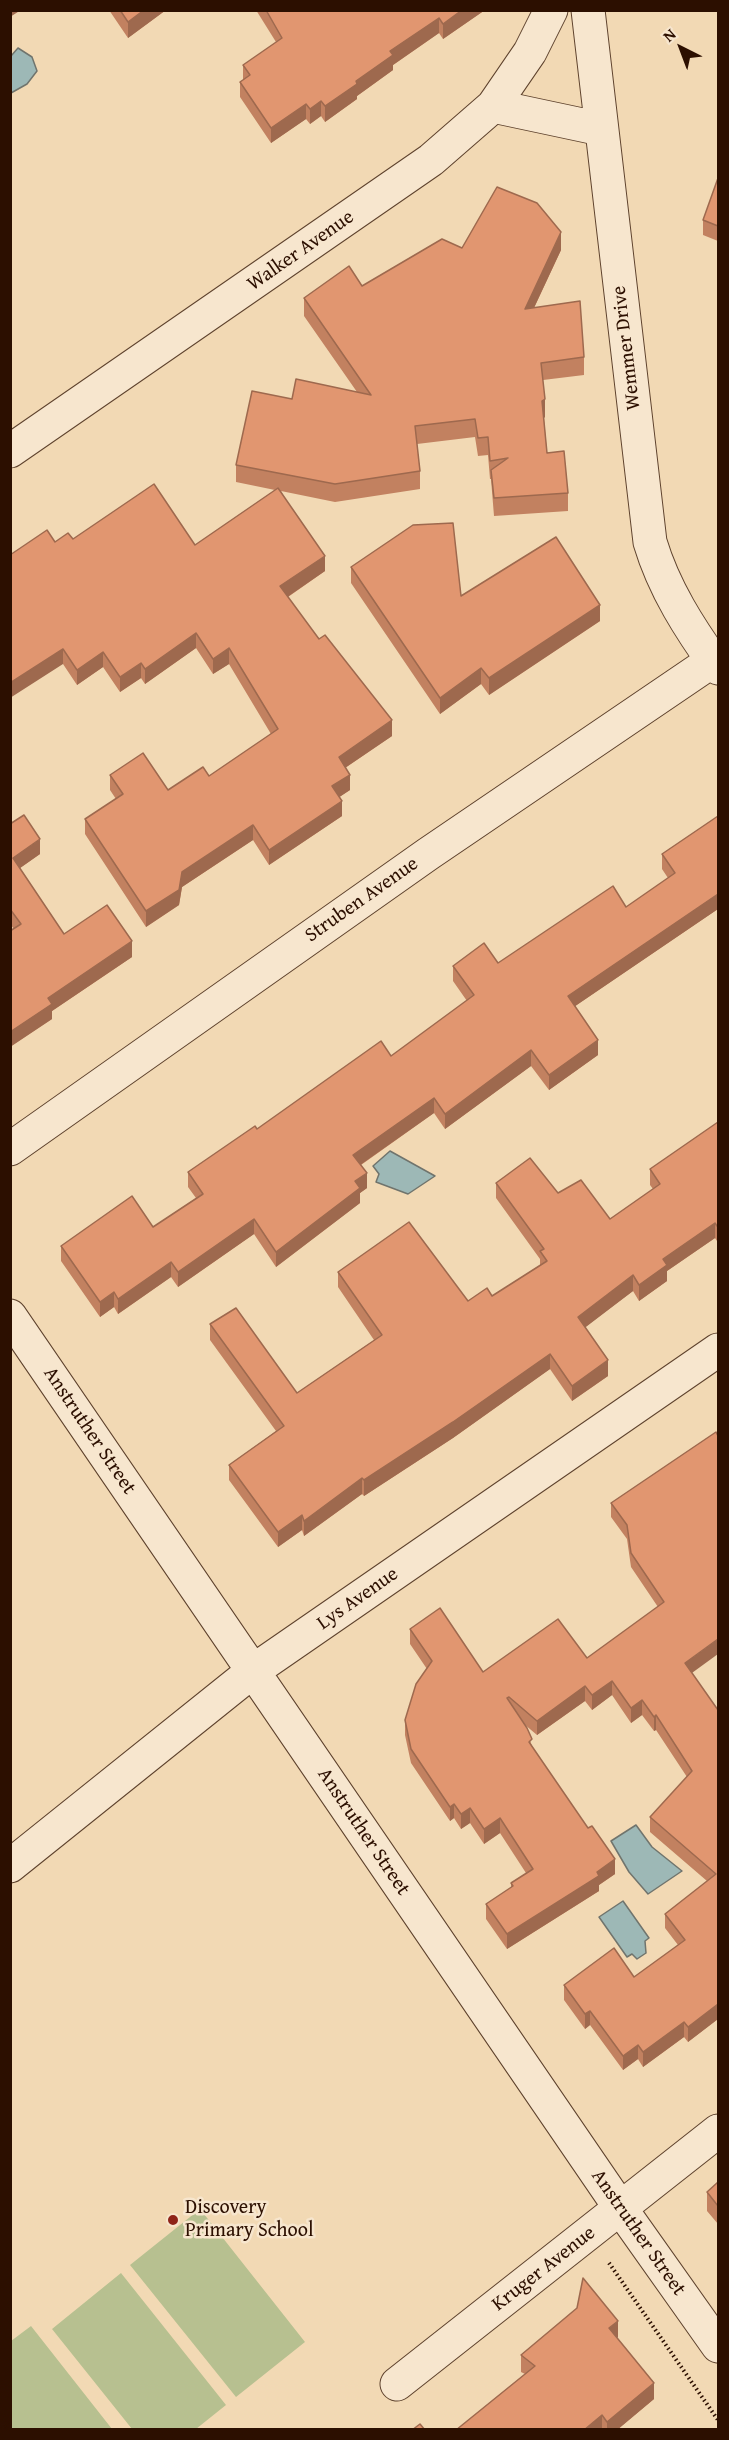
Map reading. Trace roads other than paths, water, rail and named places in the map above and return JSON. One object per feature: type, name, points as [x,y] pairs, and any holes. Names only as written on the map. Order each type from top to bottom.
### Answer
[{"type":"street","name":"Walker Avenue","points":[[10,451],[431,160],[493,106],[530,51],[551,10]]},
{"type":"street","name":"Wemmer Drive","points":[[588,10],[650,542],[659,570],[677,606],[717,662]]},
{"type":"street","points":[[493,106],[601,129]]},
{"type":"street","name":"Struben Avenue","points":[[10,1149],[428,854],[717,662]]},
{"type":"street","name":"Anstruther Street","points":[[10,1316],[621,2209],[718,2346]]},
{"type":"street","name":"Lys Avenue","points":[[10,1866],[253,1671],[718,1350]]},
{"type":"street","name":"Kruger Avenue","points":[[397,2384],[718,2131]]},
{"type":"water","points":[[18,48],[32,57],[37,71],[27,84],[11,93],[11,56]]},
{"type":"water","points":[[390,1151],[435,1176],[408,1194],[376,1182],[379,1174],[373,1166]]},
{"type":"water","points":[[636,1825],[652,1847],[682,1871],[648,1894],[629,1872],[611,1841]]},
{"type":"water","points":[[623,1901],[649,1938],[645,1941],[646,1953],[637,1959],[632,1954],[627,1957],[599,1917]]},
{"type":"place","name":"Discovery Primary School","points":[[173,2220]]}]
